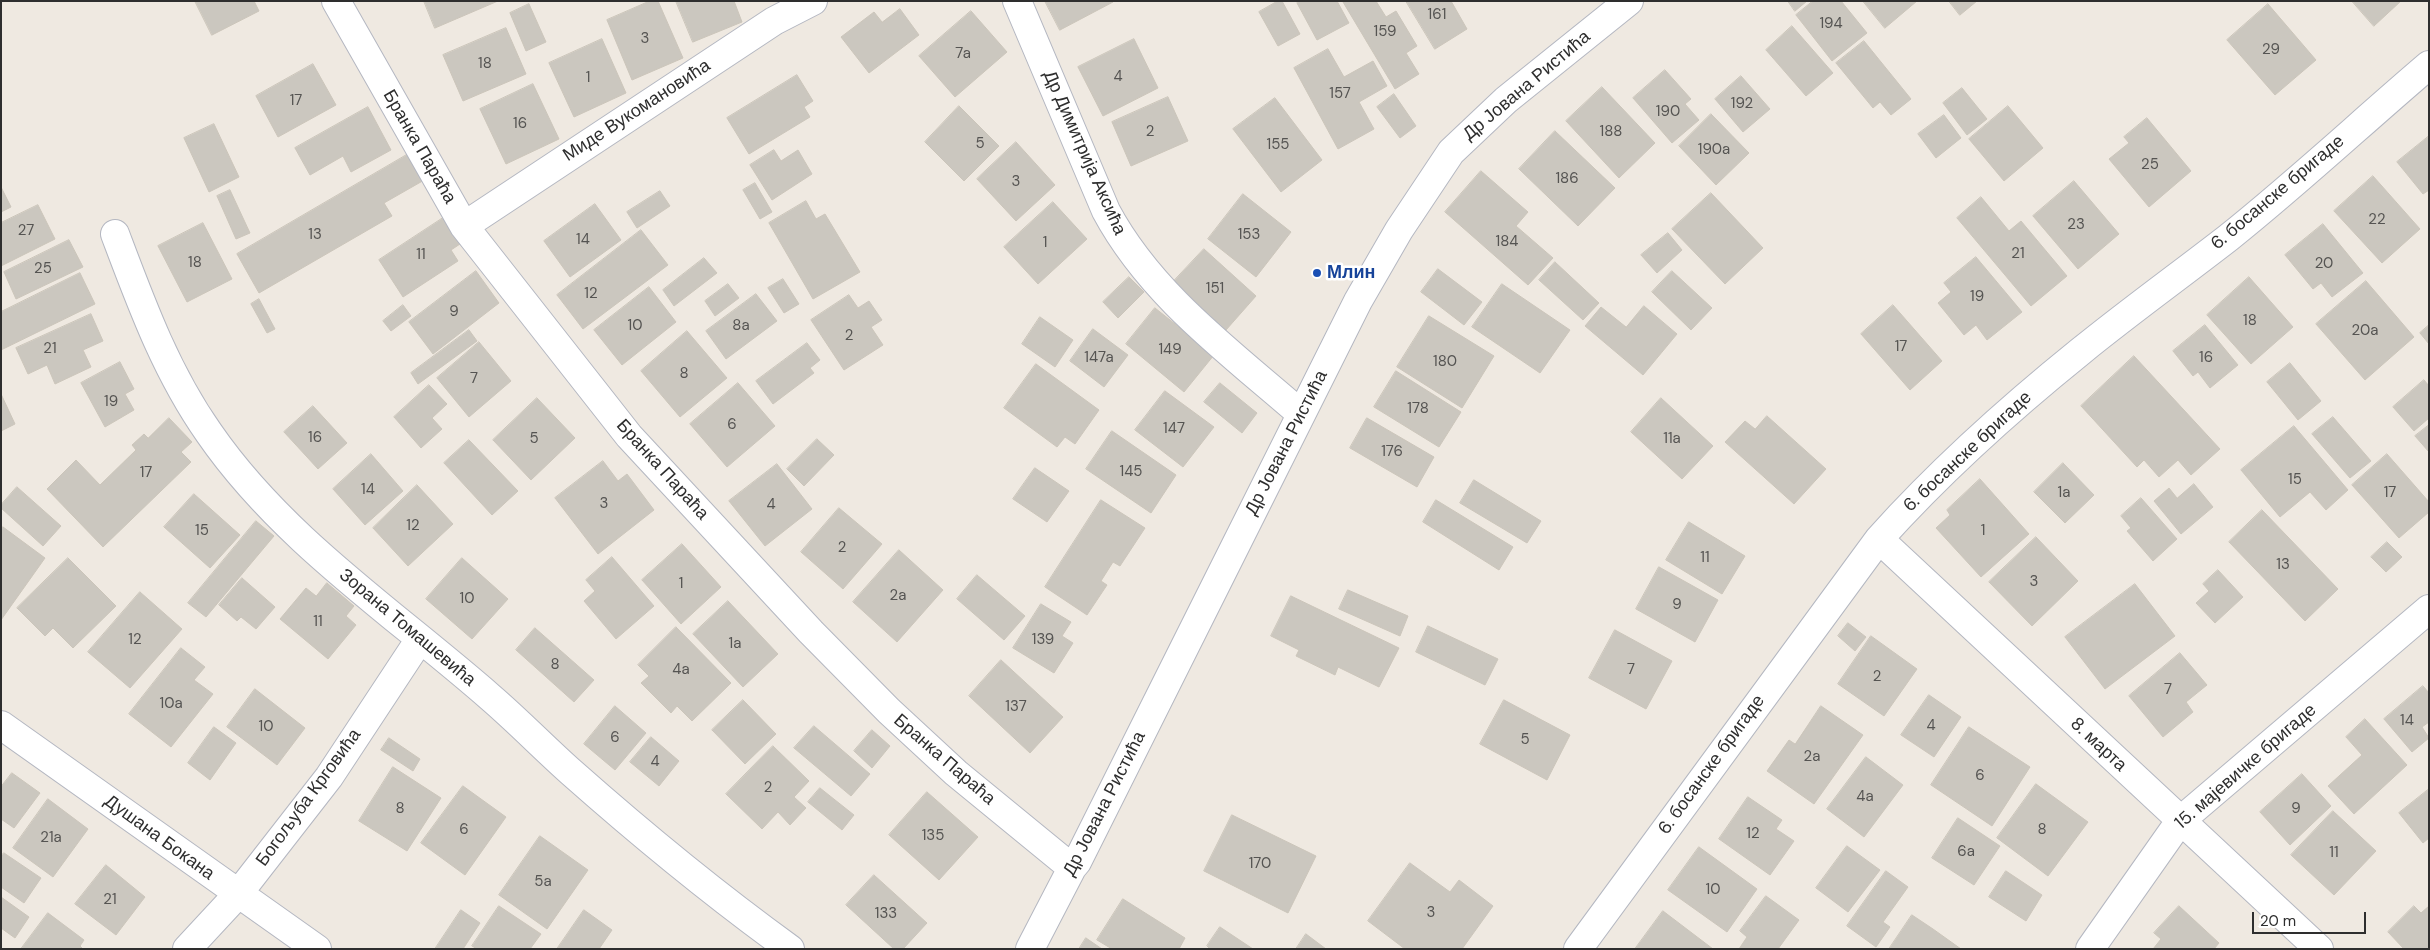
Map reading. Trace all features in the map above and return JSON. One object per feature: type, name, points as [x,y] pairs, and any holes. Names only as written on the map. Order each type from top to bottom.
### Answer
[{"type":"street","name":"Бранка Параћа","points":[[336,1],[464,226],[629,436],[811,632],[888,711],[956,773],[1072,868]]},
{"type":"street","name":"Миде Вукомановића","points":[[464,226],[774,21],[812,1]]},
{"type":"street","name":"Др Димитрија Аксића","points":[[1016,1],[1106,211],[1121,239],[1186,314],[1301,414]]},
{"type":"street","name":"Др Јована Ристића","points":[[1030,949],[1081,854],[1301,414],[1367,286],[1399,230],[1451,152],[1506,100],[1629,1]]},
{"type":"street","name":"6. босанске бригаде","points":[[1578,949],[1879,539],[1949,464],[2081,351],[2229,237],[2429,65]]},
{"type":"street","name":"Зорана Томашевића","points":[[115,234],[151,329],[174,378],[210,436],[262,499],[320,554],[490,697],[571,772],[652,841],[790,949]]},
{"type":"street","name":"8. марта","points":[[1879,539],[2180,821],[2320,949]]},
{"type":"street","name":"15. мајевичке бригаде","points":[[2090,949],[2180,821],[2429,609]]},
{"type":"street","name":"Богољуба Крговића","points":[[187,949],[238,894],[329,777],[420,639]]},
{"type":"street","name":"Душана Бокана","points":[[1,725],[317,949]]},
{"type":"building","points":[[195,1],[254,1],[259,11],[212,35]]},
{"type":"building","points":[[424,1],[498,1],[435,28]]},
{"type":"building","points":[[650,1],[658,1],[683,58],[632,80],[607,20]]},
{"type":"building","points":[[676,1],[734,1],[742,22],[693,42]]},
{"type":"building","points":[[1045,1],[1113,1],[1113,2],[1060,30]]},
{"type":"building","points":[[1278,1],[1282,1],[1300,34],[1278,46],[1259,12]]},
{"type":"building","points":[[1300,1],[1337,1],[1349,23],[1317,40],[1297,3]]},
{"type":"building","points":[[1376,1],[1386,17],[1396,11],[1417,46],[1406,53],[1419,74],[1395,89],[1343,2]]},
{"type":"building","points":[[1406,1],[1451,1],[1467,29],[1435,49]]},
{"type":"building","points":[[1788,1],[1807,1],[1795,11]]},
{"type":"building","points":[[1813,1],[1841,1],[1867,33],[1832,61],[1796,15]]},
{"type":"building","points":[[1863,1],[1917,1],[1885,28]]},
{"type":"building","points":[[1949,1],[1977,1],[1960,15]]},
{"type":"building","points":[[2352,1],[2401,1],[2374,26]]},
{"type":"building","points":[[529,4],[546,42],[526,51],[510,13]]},
{"type":"building","points":[[2268,4],[2316,60],[2275,95],[2227,40]]},
{"type":"building","points":[[900,9],[919,35],[869,73],[841,37],[874,12],[882,22]]},
{"type":"building","points":[[971,11],[1007,52],[955,97],[919,56]]},
{"type":"building","points":[[1792,26],[1833,73],[1806,96],[1766,50]]},
{"type":"building","points":[[506,28],[526,74],[463,101],[443,55]]},
{"type":"building","points":[[602,39],[626,93],[574,117],[549,63]]},
{"type":"building","points":[[1134,39],[1158,88],[1103,116],[1078,67]]},
{"type":"building","points":[[1864,41],[1911,99],[1891,115],[1880,102],[1873,108],[1836,63]]},
{"type":"building","points":[[1328,49],[1344,77],[1373,61],[1387,86],[1359,102],[1374,129],[1338,149],[1294,68]]},
{"type":"building","points":[[313,64],[336,105],[278,137],[256,96]]},
{"type":"building","points":[[1665,70],[1691,99],[1685,104],[1699,120],[1672,143],[1633,98]]},
{"type":"building","points":[[797,75],[813,101],[804,107],[810,117],[749,154],[727,118]]},
{"type":"building","points":[[1741,76],[1770,109],[1743,132],[1715,99]]},
{"type":"building","points":[[533,84],[559,139],[506,164],[480,109]]},
{"type":"building","points":[[1602,87],[1655,143],[1619,178],[1566,121]]},
{"type":"building","points":[[1962,88],[1987,119],[1967,135],[1943,103]]},
{"type":"building","points":[[1394,94],[1416,126],[1400,138],[1377,107]]},
{"type":"building","points":[[1168,97],[1188,141],[1131,166],[1112,122]]},
{"type":"building","points":[[1275,98],[1322,160],[1281,192],[1233,129]]},
{"type":"building","points":[[959,106],[999,146],[964,181],[925,142]]},
{"type":"building","points":[[2008,106],[2043,148],[2004,181],[1969,139]]},
{"type":"building","points":[[368,107],[391,150],[351,172],[343,156],[310,175],[295,148]]},
{"type":"building","points":[[1711,114],[1749,153],[1716,185],[1679,146]]},
{"type":"building","points":[[1944,115],[1961,138],[1936,158],[1918,134]]},
{"type":"building","points":[[2147,118],[2191,171],[2149,207],[2109,159],[2129,143],[2124,137]]},
{"type":"building","points":[[214,124],[239,177],[209,192],[184,138]]},
{"type":"building","points":[[1555,131],[1615,188],[1578,226],[1519,169]]},
{"type":"building","points":[[2429,136],[2429,190],[2423,194],[2397,162]]},
{"type":"building","points":[[1016,142],[1055,185],[1016,221],[977,179]]},
{"type":"building","points":[[774,150],[781,161],[798,150],[812,174],[772,200],[750,165]]},
{"type":"building","points":[[410,153],[426,179],[384,203],[392,216],[259,293],[237,254]]},
{"type":"building","points":[[1481,171],[1528,212],[1516,226],[1553,258],[1528,285],[1445,212]]},
{"type":"building","points":[[2373,176],[2420,229],[2382,263],[2334,211]]},
{"type":"building","points":[[2074,181],[2119,234],[2078,269],[2033,216]]},
{"type":"building","points":[[755,183],[772,212],[760,219],[743,190]]},
{"type":"building","points":[[1,187],[11,207],[1,212]]},
{"type":"building","points":[[230,190],[250,233],[236,239],[217,196]]},
{"type":"building","points":[[660,191],[670,206],[637,228],[627,212]]},
{"type":"building","points":[[1711,193],[1763,248],[1725,284],[1672,229]]},
{"type":"building","points":[[1243,194],[1291,232],[1256,277],[1208,239]]},
{"type":"building","points":[[1981,197],[2009,231],[2021,221],[2067,276],[2031,306],[1957,218]]},
{"type":"building","points":[[806,201],[816,219],[825,214],[860,272],[813,299],[769,223]]},
{"type":"building","points":[[1053,202],[1087,239],[1038,284],[1004,247]]},
{"type":"building","points":[[595,204],[621,240],[570,277],[544,241]]},
{"type":"building","points":[[38,205],[55,239],[1,266],[1,223]]},
{"type":"building","points":[[443,218],[460,244],[451,250],[458,261],[403,297],[379,260]]},
{"type":"building","points":[[203,223],[232,279],[187,302],[158,246]]},
{"type":"building","points":[[2323,224],[2363,273],[2332,297],[2321,283],[2313,289],[2285,255]]},
{"type":"building","points":[[641,230],[668,265],[583,329],[557,295]]},
{"type":"building","points":[[1668,233],[1682,250],[1657,273],[1641,255]]},
{"type":"building","points":[[69,240],[83,267],[16,299],[4,272]]},
{"type":"building","points":[[1204,249],[1256,296],[1226,330],[1173,282]]},
{"type":"building","points":[[1976,257],[2022,312],[1987,340],[1976,325],[1964,335],[1938,303],[1951,292],[1944,283]]},
{"type":"building","points":[[704,258],[717,273],[674,306],[663,290]]},
{"type":"building","points":[[1555,262],[1599,303],[1583,320],[1539,280]]},
{"type":"building","points":[[1438,269],[1482,302],[1464,325],[1421,292]]},
{"type":"building","points":[[476,271],[499,303],[433,354],[409,322]]},
{"type":"building","points":[[1672,271],[1712,308],[1691,330],[1652,292]]},
{"type":"building","points":[[80,273],[95,304],[1,350],[1,312]]},
{"type":"building","points":[[1129,277],[1144,292],[1118,318],[1103,302]]},
{"type":"building","points":[[2249,277],[2293,327],[2251,364],[2207,315]]},
{"type":"building","points":[[783,279],[799,304],[784,313],[768,288]]},
{"type":"building","points":[[2366,281],[2414,337],[2365,380],[2316,324]]},
{"type":"building","points":[[728,284],[739,298],[715,316],[705,301]]},
{"type":"building","points":[[1502,284],[1570,330],[1540,373],[1472,327]]},
{"type":"building","points":[[649,287],[676,322],[622,365],[594,330]]},
{"type":"building","points":[[756,294],[777,321],[726,359],[706,331]]},
{"type":"building","points":[[849,295],[858,308],[869,301],[882,320],[871,327],[883,345],[844,370],[811,320]]},
{"type":"building","points":[[259,299],[275,329],[267,333],[251,304]]},
{"type":"building","points":[[403,305],[411,316],[391,331],[383,321]]},
{"type":"building","points":[[1893,305],[1942,361],[1910,390],[1861,334]]},
{"type":"building","points":[[1644,306],[1677,334],[1643,375],[1585,326],[1601,307],[1626,327]]},
{"type":"building","points":[[1155,308],[1214,355],[1184,392],[1126,344]]},
{"type":"building","points":[[91,314],[103,341],[83,350],[91,367],[55,384],[47,365],[28,374],[16,348]]},
{"type":"building","points":[[1429,316],[1494,356],[1462,408],[1397,367]]},
{"type":"building","points":[[1040,317],[1073,340],[1055,367],[1022,344]]},
{"type":"building","points":[[2205,325],[2238,365],[2210,388],[2198,372],[2193,376],[2173,351]]},
{"type":"building","points":[[2429,325],[2429,344],[2420,333]]},
{"type":"building","points":[[1093,329],[1128,355],[1104,387],[1070,361]]},
{"type":"building","points":[[469,330],[477,341],[418,384],[411,373]]},
{"type":"building","points":[[687,331],[727,378],[680,417],[641,371]]},
{"type":"building","points":[[479,342],[511,381],[469,417],[437,378]]},
{"type":"building","points":[[807,343],[820,360],[810,368],[814,373],[773,404],[756,381]]},
{"type":"building","points":[[2134,356],[2220,449],[2191,475],[2178,460],[2159,477],[2144,460],[2137,467],[2081,406]]},
{"type":"building","points":[[120,362],[134,389],[125,394],[134,410],[105,427],[81,383]]},
{"type":"building","points":[[2290,363],[2321,401],[2298,420],[2267,382]]},
{"type":"building","points":[[1036,364],[1099,410],[1075,444],[1065,437],[1057,447],[1004,408]]},
{"type":"building","points":[[1396,371],[1461,412],[1439,447],[1374,407]]},
{"type":"building","points":[[2424,380],[2429,386],[2429,418],[2414,431],[2393,407]]},
{"type":"building","points":[[738,383],[775,426],[727,467],[690,424]]},
{"type":"building","points":[[1220,383],[1257,413],[1242,433],[1204,402]]},
{"type":"building","points":[[429,385],[447,404],[432,418],[442,429],[421,448],[394,417]]},
{"type":"building","points":[[1165,391],[1214,427],[1183,467],[1135,430]]},
{"type":"building","points":[[1,394],[15,424],[1,431]]},
{"type":"building","points":[[537,398],[575,438],[531,480],[493,440]]},
{"type":"building","points":[[1661,398],[1713,446],[1682,479],[1631,432]]},
{"type":"building","points":[[313,406],[347,443],[318,469],[284,432]]},
{"type":"building","points":[[1767,416],[1826,469],[1794,504],[1725,442],[1745,421],[1755,429]]},
{"type":"building","points":[[2333,417],[2371,461],[2350,478],[2312,434]]},
{"type":"building","points":[[169,418],[192,442],[181,452],[191,462],[103,547],[47,489],[76,460],[100,485],[136,450],[132,445],[144,434],[148,438]]},
{"type":"building","points":[[1367,418],[1434,457],[1417,487],[1350,448]]},
{"type":"building","points":[[2429,425],[2429,452],[2415,436]]},
{"type":"building","points":[[2294,426],[2348,490],[2326,510],[2310,492],[2280,517],[2241,470]]},
{"type":"building","points":[[1112,431],[1176,475],[1151,513],[1086,469]]},
{"type":"building","points":[[817,439],[834,455],[804,486],[787,469]]},
{"type":"building","points":[[469,440],[518,491],[492,515],[444,463]]},
{"type":"building","points":[[371,454],[403,491],[365,525],[333,489]]},
{"type":"building","points":[[2387,454],[2429,502],[2429,512],[2399,538],[2352,485]]},
{"type":"building","points":[[603,461],[618,481],[627,474],[654,510],[598,554],[555,498]]},
{"type":"building","points":[[2063,463],[2094,495],[2065,523],[2034,492]]},
{"type":"building","points":[[777,464],[812,509],[765,546],[729,501]]},
{"type":"building","points":[[1035,468],[1069,491],[1047,522],[1013,499]]},
{"type":"building","points":[[1980,479],[2029,534],[1981,577],[1936,528],[1950,515],[1947,510]]},
{"type":"building","points":[[1474,480],[1541,521],[1527,543],[1460,503]]},
{"type":"building","points":[[2194,484],[2213,507],[2181,534],[2154,501],[2169,488],[2177,498]]},
{"type":"building","points":[[417,485],[453,524],[408,566],[373,528]]},
{"type":"building","points":[[17,487],[61,526],[43,546],[1,508],[1,505]]},
{"type":"building","points":[[194,494],[240,535],[210,568],[164,527]]},
{"type":"building","points":[[2141,498],[2177,539],[2153,561],[2127,531],[2131,528],[2121,516]]},
{"type":"building","points":[[1101,500],[1145,528],[1120,566],[1113,562],[1101,581],[1107,585],[1087,615],[1045,587]]},
{"type":"building","points":[[1436,500],[1513,547],[1499,570],[1423,522]]},
{"type":"building","points":[[839,508],[882,544],[843,589],[801,552]]},
{"type":"building","points":[[2262,510],[2338,589],[2305,621],[2229,542]]},
{"type":"building","points":[[256,521],[274,536],[206,617],[188,603]]},
{"type":"building","points":[[1689,522],[1745,556],[1722,594],[1666,560]]},
{"type":"building","points":[[3,527],[45,558],[1,620],[1,530]]},
{"type":"building","points":[[2036,537],[2078,581],[2032,626],[1989,582]]},
{"type":"building","points":[[2387,542],[2402,557],[2386,572],[2371,557]]},
{"type":"building","points":[[682,544],[721,587],[681,624],[642,580]]},
{"type":"building","points":[[899,550],[943,590],[897,642],[853,602]]},
{"type":"building","points":[[612,557],[654,606],[616,639],[584,601],[595,591],[586,580]]},
{"type":"building","points":[[68,558],[116,606],[73,648],[53,628],[45,636],[17,608]]},
{"type":"building","points":[[462,558],[508,599],[472,639],[426,599]]},
{"type":"building","points":[[1659,567],[1718,600],[1695,642],[1636,609]]},
{"type":"building","points":[[2218,570],[2243,597],[2215,623],[2196,603],[2209,591],[2203,584]]},
{"type":"building","points":[[977,575],[1025,616],[1004,640],[957,599]]},
{"type":"building","points":[[242,578],[275,607],[256,629],[241,617],[237,621],[219,605]]},
{"type":"building","points":[[327,583],[354,606],[346,616],[356,625],[328,659],[280,619],[306,588],[316,596]]},
{"type":"building","points":[[2135,584],[2175,636],[2105,689],[2065,637]]},
{"type":"building","points":[[1348,590],[1408,616],[1400,636],[1339,609]]},
{"type":"building","points":[[140,592],[182,629],[130,688],[88,652]]},
{"type":"building","points":[[1291,596],[1399,648],[1379,687],[1338,667],[1335,675],[1296,656],[1299,650],[1271,636]]},
{"type":"building","points":[[728,601],[778,654],[743,687],[693,634]]},
{"type":"building","points":[[1041,604],[1071,622],[1062,636],[1073,643],[1054,673],[1013,648]]},
{"type":"building","points":[[1848,623],[1866,637],[1855,651],[1838,636]]},
{"type":"building","points":[[1428,626],[1498,659],[1485,685],[1416,652]]},
{"type":"building","points":[[676,627],[731,683],[692,721],[677,706],[671,713],[641,683],[649,676],[638,665]]},
{"type":"building","points":[[535,628],[594,680],[574,702],[516,650]]},
{"type":"building","points":[[1615,630],[1672,661],[1646,709],[1589,678]]},
{"type":"building","points":[[1871,636],[1917,669],[1884,716],[1838,684]]},
{"type":"building","points":[[181,648],[205,667],[194,680],[213,694],[171,747],[129,714]]},
{"type":"building","points":[[2180,653],[2207,685],[2186,702],[2193,712],[2163,737],[2129,696]]},
{"type":"building","points":[[1001,660],[1063,717],[1030,753],[969,696]]},
{"type":"building","points":[[2423,686],[2429,693],[2429,722],[2422,727],[2429,738],[2412,752],[2384,719]]},
{"type":"building","points":[[255,689],[305,728],[277,765],[227,727]]},
{"type":"building","points":[[1929,695],[1961,717],[1934,757],[1901,735]]},
{"type":"building","points":[[743,700],[776,734],[745,764],[712,730]]},
{"type":"building","points":[[1504,700],[1570,735],[1547,780],[1480,744]]},
{"type":"building","points":[[615,706],[646,733],[615,770],[584,744]]},
{"type":"building","points":[[1821,706],[1863,735],[1814,804],[1767,771],[1789,740],[1795,744]]},
{"type":"building","points":[[2365,719],[2407,765],[2354,814],[2328,786],[2362,755],[2346,737]]},
{"type":"building","points":[[814,726],[870,774],[851,796],[794,748]]},
{"type":"building","points":[[214,727],[236,743],[210,780],[188,763]]},
{"type":"building","points":[[1969,727],[2030,767],[1992,826],[1931,785]]},
{"type":"building","points":[[872,730],[890,746],[872,768],[854,751]]},
{"type":"building","points":[[651,737],[679,761],[659,786],[630,762]]},
{"type":"building","points":[[389,738],[420,759],[413,771],[381,750]]},
{"type":"building","points":[[773,746],[809,781],[794,797],[806,808],[790,825],[778,812],[762,829],[726,794]]},
{"type":"building","points":[[1866,757],[1903,785],[1864,837],[1827,809]]},
{"type":"building","points":[[393,767],[441,798],[407,851],[359,821]]},
{"type":"building","points":[[12,773],[40,793],[14,828],[1,819],[1,787]]},
{"type":"building","points":[[2302,774],[2331,806],[2290,845],[2260,812]]},
{"type":"building","points":[[2036,784],[2088,822],[2048,876],[1997,838]]},
{"type":"building","points":[[463,786],[506,817],[465,875],[421,843]]},
{"type":"building","points":[[820,788],[854,815],[842,830],[808,802]]},
{"type":"building","points":[[2429,789],[2429,838],[2423,843],[2399,813]]},
{"type":"building","points":[[927,792],[978,837],[939,880],[889,835]]},
{"type":"building","points":[[1748,797],[1782,820],[1776,829],[1794,841],[1770,875],[1719,839]]},
{"type":"building","points":[[48,799],[88,829],[53,877],[13,848]]},
{"type":"building","points":[[2333,811],[2376,851],[2334,895],[2291,855]]},
{"type":"building","points":[[1232,815],[1316,856],[1288,913],[1204,871]]},
{"type":"building","points":[[1958,818],[2000,846],[1974,885],[1932,858]]},
{"type":"building","points":[[540,836],[588,870],[547,929],[499,895]]},
{"type":"building","points":[[1847,846],[1880,870],[1848,912],[1816,888]]},
{"type":"building","points":[[1699,847],[1757,889],[1727,932],[1668,890]]},
{"type":"building","points":[[4,853],[41,878],[24,903],[1,887],[1,856]]},
{"type":"building","points":[[1410,863],[1450,892],[1459,880],[1493,906],[1462,949],[1405,949],[1368,921]]},
{"type":"building","points":[[106,865],[145,897],[116,935],[75,904]]},
{"type":"building","points":[[1886,871],[1908,887],[1883,922],[1890,927],[1876,947],[1847,926]]},
{"type":"building","points":[[2006,871],[2042,895],[2026,921],[1989,897]]},
{"type":"building","points":[[874,875],[927,923],[903,949],[894,949],[846,905]]},
{"type":"building","points":[[1766,896],[1799,920],[1778,949],[1739,949],[1747,937],[1740,931]]},
{"type":"building","points":[[1,897],[29,917],[15,938],[1,928]]},
{"type":"building","points":[[1123,899],[1185,938],[1179,949],[1112,949],[1097,940]]},
{"type":"building","points":[[499,906],[541,934],[530,949],[477,949],[472,946]]},
{"type":"building","points":[[2179,906],[2219,943],[2214,949],[2153,949],[2161,939],[2154,933]]},
{"type":"building","points":[[2414,906],[2421,913],[2429,906],[2429,949],[2404,949],[2388,932]]},
{"type":"building","points":[[461,910],[480,923],[463,949],[435,949]]},
{"type":"building","points":[[584,910],[612,930],[599,949],[557,949]]},
{"type":"building","points":[[1663,911],[1713,949],[1635,949]]},
{"type":"building","points":[[48,913],[84,940],[80,946],[83,949],[21,949]]},
{"type":"building","points":[[1912,915],[1933,929],[1961,949],[1889,949]]},
{"type":"building","points":[[1220,927],[1253,949],[1210,949],[1207,946]]},
{"type":"building","points":[[1306,934],[1326,949],[1296,949]]},
{"type":"building","points":[[1086,938],[1102,949],[1079,949]]},
{"type":"place","name":"Млин","points":[[1317,273]]}]
